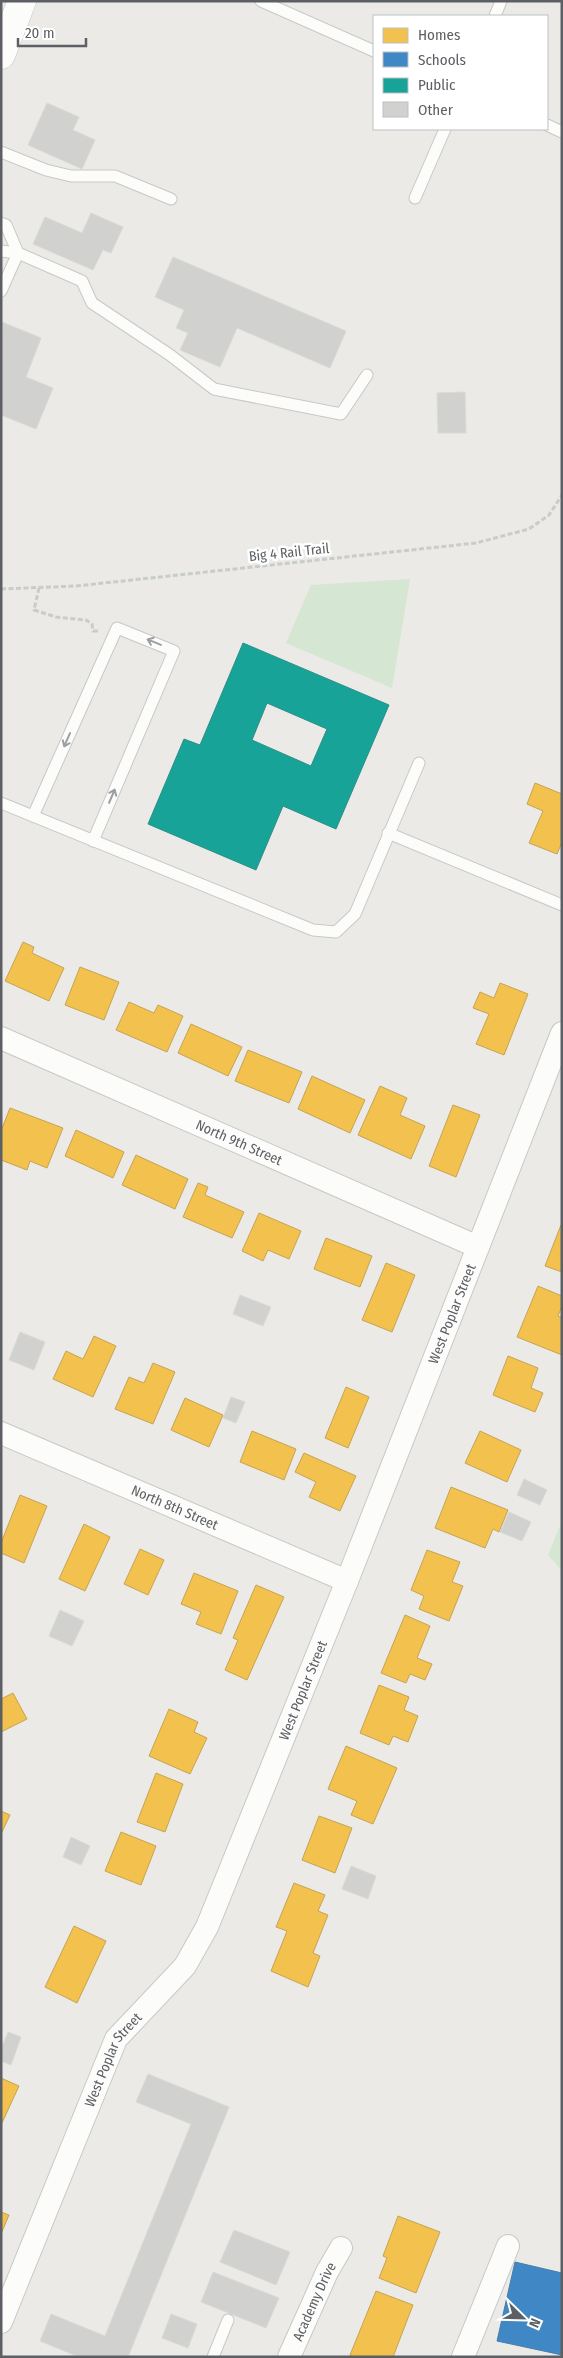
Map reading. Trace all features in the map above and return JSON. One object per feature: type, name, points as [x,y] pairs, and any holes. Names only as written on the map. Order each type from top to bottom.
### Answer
[{"type":"main road","points":[[1,55],[22,1]]},
{"type":"street","name":"West Poplar Street","points":[[1,2322],[116,2039],[185,1966],[207,1927],[347,1582],[562,1033]]},
{"type":"street","name":"North 9th Street","points":[[1,1038],[478,1247]]},
{"type":"street","name":"North 8th Street","points":[[1,1433],[347,1582]]},
{"type":"street","points":[[463,2357],[508,2246]]},
{"type":"street","name":"Academy Drive","points":[[289,2357],[327,2272],[341,2248]]},
{"type":"lane","points":[[261,1],[373,51]]},
{"type":"lane","points":[[495,15],[501,1]]},
{"type":"lane","points":[[548,126],[562,132]]},
{"type":"lane","points":[[415,198],[445,130]]},
{"type":"lane","points":[[1,152],[46,170],[71,176],[115,176],[171,199]]},
{"type":"lane","points":[[1,223],[6,225],[18,253],[1,291]]},
{"type":"lane","points":[[1,252],[18,253],[82,281],[92,303],[170,355],[214,389],[341,414],[368,375]]},
{"type":"lane","points":[[33,816],[117,628],[174,651],[93,841]]},
{"type":"lane","points":[[1,803],[313,930],[336,932],[355,914],[419,763]]},
{"type":"lane","points":[[388,833],[562,904]]},
{"type":"lane","points":[[212,2357],[228,2320]]},
{"type":"path","name":"Big 4 Rail Trail","points":[[1,589],[76,586],[476,543],[529,529],[549,515],[562,495]]},
{"type":"path","points":[[39,588],[34,610],[56,617],[86,620],[92,624],[94,632],[115,631]]},
{"type":"green space","points":[[410,579],[392,688],[286,643],[311,585]]},
{"type":"green space","points":[[562,1521],[562,1571],[548,1555]]},
{"type":"building: Homes","points":[[535,783],[562,794],[562,842],[557,854],[529,843],[543,811],[527,804]]},
{"type":"building: Homes","points":[[23,942],[34,947],[32,953],[64,968],[49,1001],[5,981]]},
{"type":"building: Homes","points":[[80,967],[119,982],[104,1020],[65,1005]]},
{"type":"building: Homes","points":[[500,983],[528,994],[504,1055],[476,1044],[489,1014],[473,1008],[480,992],[494,998]]},
{"type":"building: Homes","points":[[129,1002],[154,1013],[158,1005],[183,1016],[167,1052],[116,1030]]},
{"type":"building: Homes","points":[[191,1024],[242,1047],[228,1076],[178,1053]]},
{"type":"building: Homes","points":[[248,1050],[302,1072],[289,1103],[235,1081]]},
{"type":"building: Homes","points":[[312,1076],[365,1100],[350,1133],[298,1109]]},
{"type":"building: Homes","points":[[380,1086],[407,1098],[400,1115],[425,1126],[411,1159],[358,1135]]},
{"type":"building: Homes","points":[[453,1105],[480,1115],[456,1177],[429,1166]]},
{"type":"building: Homes","points":[[10,1108],[63,1128],[47,1168],[30,1161],[27,1170],[1,1160],[1,1131]]},
{"type":"building: Homes","points":[[76,1130],[124,1152],[113,1178],[65,1156]]},
{"type":"building: Homes","points":[[136,1155],[188,1179],[175,1209],[122,1185]]},
{"type":"building: Homes","points":[[198,1183],[208,1187],[205,1195],[244,1212],[232,1238],[183,1217]]},
{"type":"building: Homes","points":[[259,1213],[301,1231],[289,1259],[268,1250],[263,1261],[242,1251]]},
{"type":"building: Homes","points":[[562,1225],[562,1272],[545,1266]]},
{"type":"building: Homes","points":[[326,1238],[372,1256],[360,1287],[314,1269]]},
{"type":"building: Homes","points":[[386,1263],[415,1275],[392,1332],[362,1320]]},
{"type":"building: Homes","points":[[538,1286],[562,1296],[562,1306],[558,1316],[562,1318],[562,1355],[517,1337]]},
{"type":"building: Homes","points":[[94,1336],[116,1346],[93,1397],[53,1379],[66,1351],[83,1359]]},
{"type":"building: Homes","points":[[508,1356],[538,1368],[531,1388],[543,1393],[535,1412],[493,1395]]},
{"type":"building: Homes","points":[[153,1363],[175,1372],[153,1424],[115,1409],[129,1377],[144,1383]]},
{"type":"building: Homes","points":[[346,1387],[369,1397],[348,1448],[325,1438]]},
{"type":"building: Homes","points":[[185,1398],[223,1415],[209,1447],[171,1430]]},
{"type":"building: Homes","points":[[252,1431],[296,1449],[284,1480],[240,1462]]},
{"type":"building: Homes","points":[[480,1431],[521,1450],[507,1482],[465,1463]]},
{"type":"building: Homes","points":[[304,1453],[356,1476],[340,1511],[309,1497],[316,1482],[295,1472]]},
{"type":"building: Homes","points":[[451,1487],[508,1510],[499,1532],[493,1529],[485,1548],[435,1528]]},
{"type":"building: Homes","points":[[20,1495],[47,1506],[24,1563],[1,1553],[1,1543]]},
{"type":"building: Homes","points":[[84,1524],[110,1537],[85,1591],[59,1579]]},
{"type":"building: Homes","points":[[140,1549],[164,1560],[148,1595],[124,1584]]},
{"type":"building: Homes","points":[[427,1550],[460,1562],[452,1582],[463,1586],[449,1621],[419,1609],[424,1596],[411,1590]]},
{"type":"building: Homes","points":[[194,1573],[238,1591],[221,1634],[196,1624],[201,1612],[181,1604]]},
{"type":"building: Homes","points":[[256,1585],[284,1597],[247,1680],[225,1670],[238,1640],[233,1638]]},
{"type":"building: Homes","points":[[405,1615],[430,1626],[417,1658],[432,1664],[425,1680],[410,1674],[406,1683],[381,1673]]},
{"type":"building: Homes","points":[[379,1685],[409,1697],[404,1710],[418,1716],[408,1742],[393,1736],[389,1745],[360,1733]]},
{"type":"building: Homes","points":[[13,1693],[27,1719],[1,1732],[1,1699]]},
{"type":"building: Homes","points":[[169,1709],[198,1722],[194,1732],[207,1738],[190,1774],[149,1756]]},
{"type":"building: Homes","points":[[346,1746],[397,1768],[373,1824],[351,1815],[357,1801],[328,1789]]},
{"type":"building: Homes","points":[[156,1773],[183,1784],[165,1832],[137,1822]]},
{"type":"building: Homes","points":[[1,1811],[10,1815],[1,1834]]},
{"type":"building: Homes","points":[[319,1816],[352,1828],[335,1873],[302,1860]]},
{"type":"building: Homes","points":[[121,1832],[156,1846],[141,1885],[105,1871]]},
{"type":"building: Homes","points":[[294,1883],[325,1895],[318,1911],[328,1915],[313,1953],[320,1956],[308,1987],[271,1971],[287,1931],[276,1927]]},
{"type":"building: Homes","points":[[74,1926],[106,1941],[77,2003],[45,1987]]},
{"type":"building: Homes","points":[[1,2078],[19,2086],[1,2125]]},
{"type":"building: Homes","points":[[1,2212],[9,2215],[1,2234]]},
{"type":"building: Homes","points":[[398,2216],[440,2232],[416,2293],[379,2278],[387,2258],[383,2256]]},
{"type":"building: Homes","points":[[376,2291],[413,2305],[393,2357],[354,2357],[350,2355]]},
{"type":"building: Schools","points":[[515,2262],[562,2273],[562,2355],[497,2341]]},
{"type":"building: Public","points":[[243,643],[389,705],[336,829],[283,806],[256,870],[148,824],[184,739],[200,745]],"holes":[[[267,703],[327,729],[311,766],[252,740]]]},
{"type":"building: Other","points":[[47,103],[79,117],[73,130],[95,140],[82,169],[28,145]]},
{"type":"building: Other","points":[[91,213],[123,227],[111,253],[103,250],[93,270],[33,244],[45,217],[82,233]]},
{"type":"building: Other","points":[[173,257],[346,331],[330,368],[237,328],[220,367],[180,350],[188,333],[176,328],[184,310],[155,297]]},
{"type":"building: Other","points":[[2,322],[41,338],[26,377],[53,388],[36,429],[1,415]]},
{"type":"building: Other","points":[[465,392],[466,433],[438,433],[437,393]]},
{"type":"building: Other","points":[[240,1295],[271,1307],[263,1326],[233,1314]]},
{"type":"building: Other","points":[[20,1332],[45,1342],[34,1370],[9,1360]]},
{"type":"building: Other","points":[[231,1397],[245,1402],[236,1423],[223,1418]]},
{"type":"building: Other","points":[[524,1479],[547,1490],[540,1505],[517,1495]]},
{"type":"building: Other","points":[[509,1512],[531,1522],[522,1541],[500,1532]]},
{"type":"building: Other","points":[[60,1610],[84,1621],[72,1646],[49,1636]]},
{"type":"building: Other","points":[[71,1837],[90,1846],[81,1865],[63,1857]]},
{"type":"building: Other","points":[[351,1866],[376,1876],[368,1899],[342,1889]]},
{"type":"building: Other","points":[[8,2032],[21,2037],[11,2065],[1,2061],[1,2049]]},
{"type":"building: Other","points":[[148,2074],[229,2107],[128,2357],[79,2357],[40,2341],[51,2314],[105,2336],[191,2124],[136,2102]]},
{"type":"building: Other","points":[[234,2230],[290,2252],[276,2285],[220,2262]]},
{"type":"building: Other","points":[[213,2272],[279,2298],[266,2328],[201,2302]]},
{"type":"building: Other","points":[[171,2314],[197,2324],[188,2348],[162,2338]]}]
